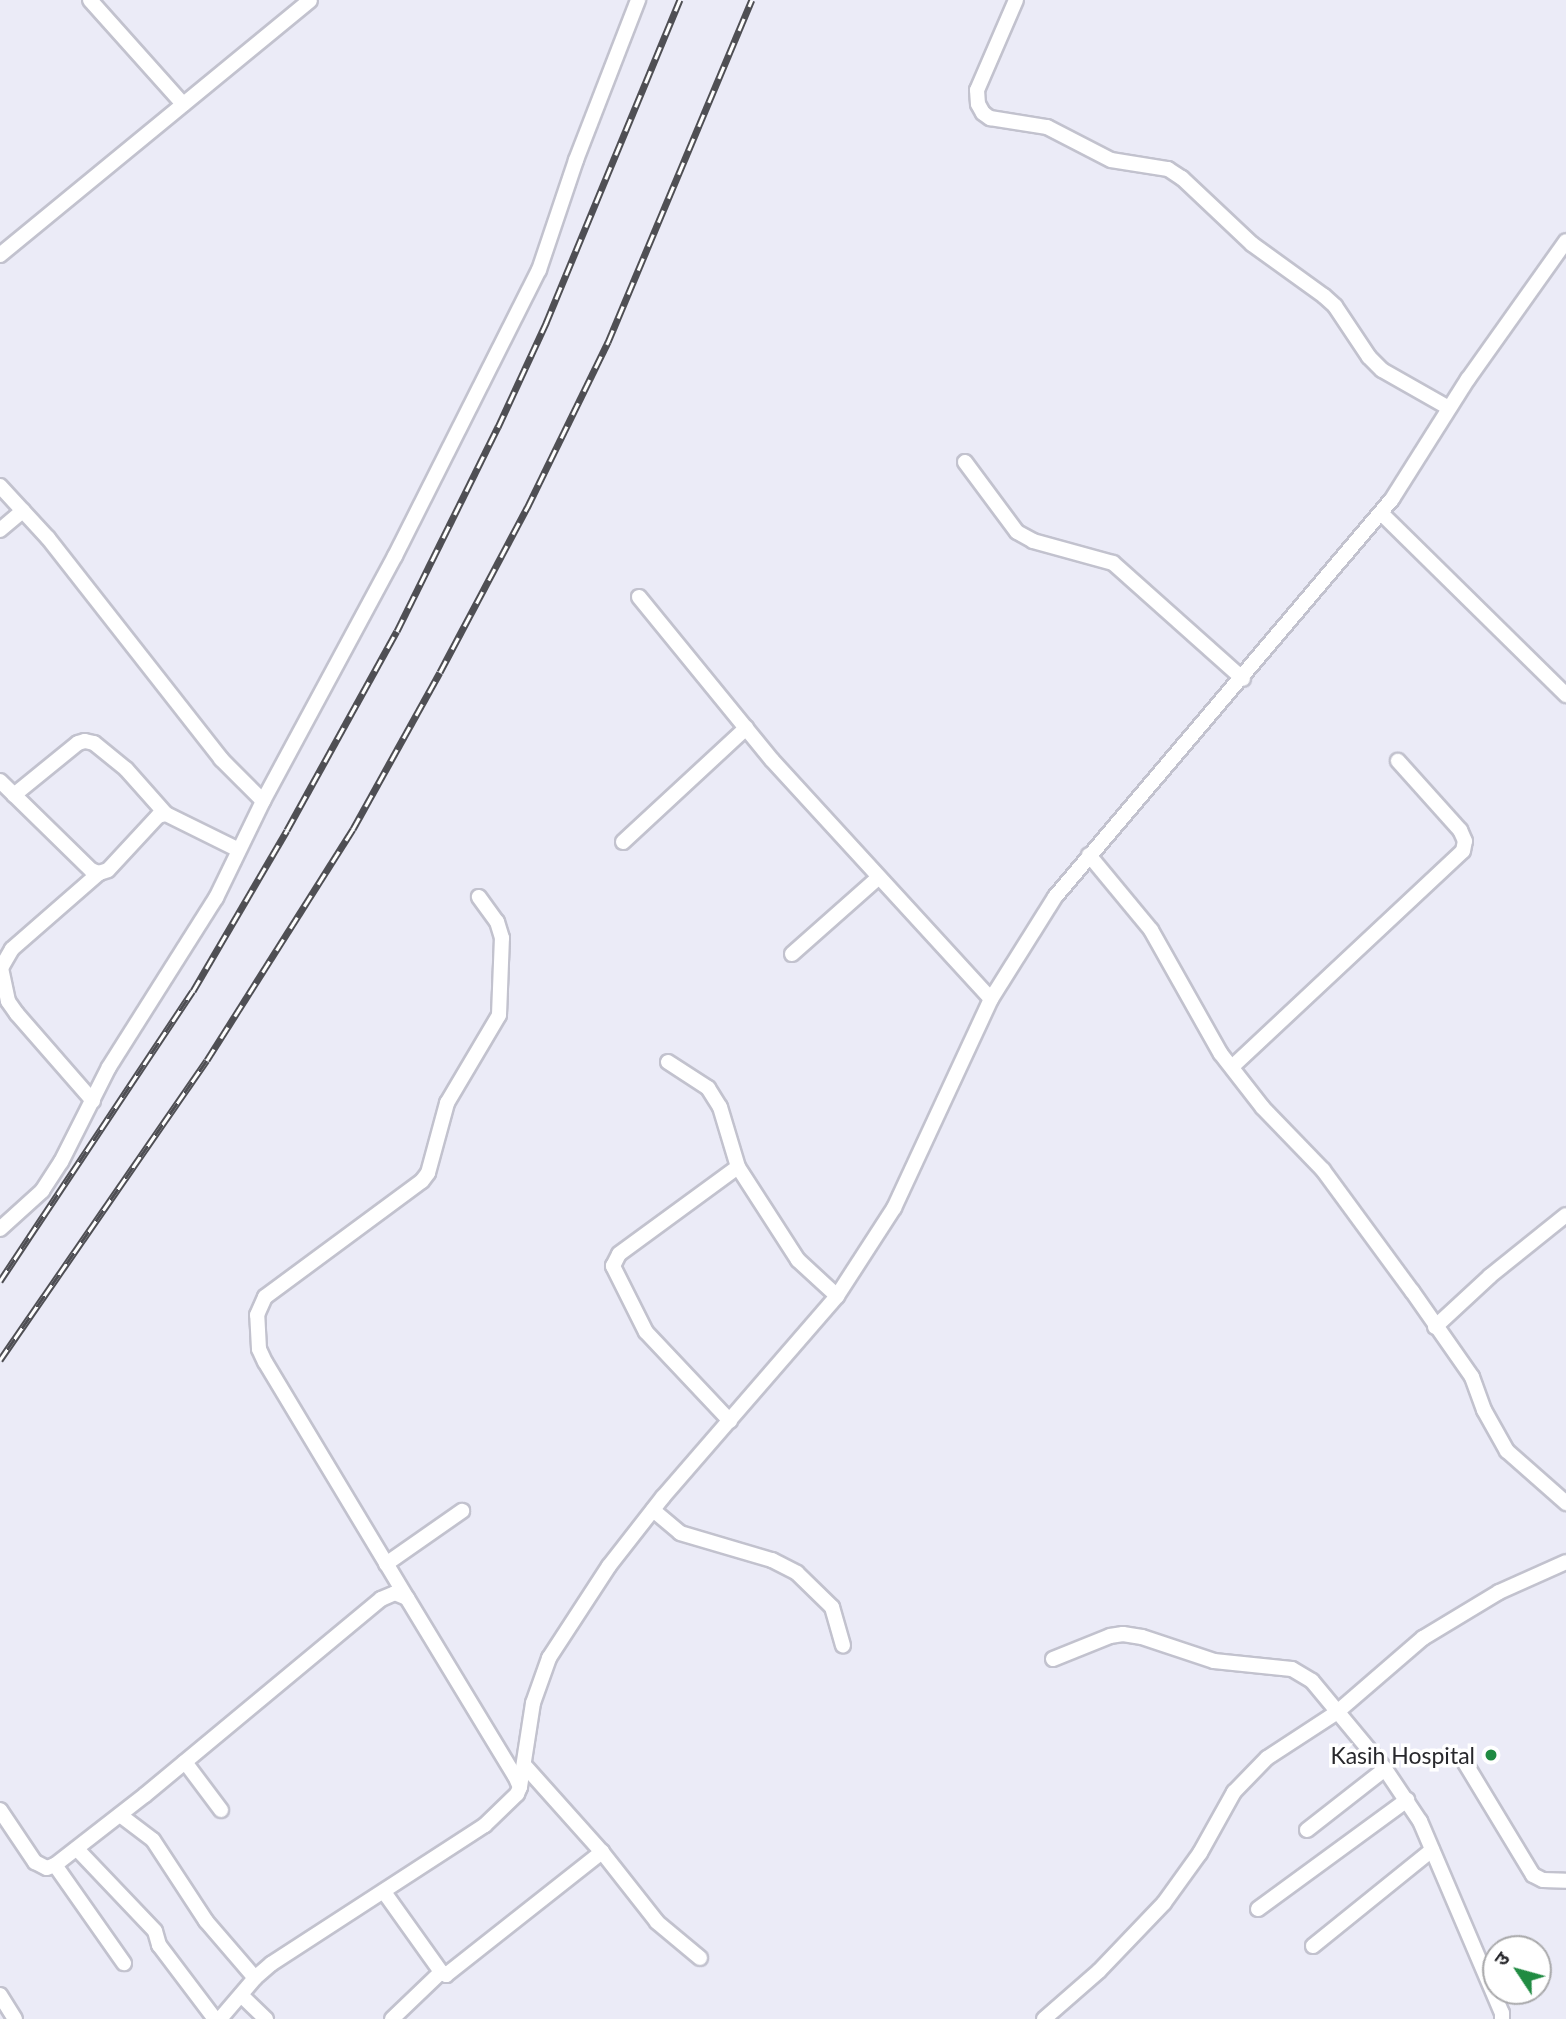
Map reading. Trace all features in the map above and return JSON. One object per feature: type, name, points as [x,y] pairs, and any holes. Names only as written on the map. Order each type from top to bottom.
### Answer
[{"type":"street","points":[[90,0],[183,104]]},
{"type":"street","points":[[0,255],[310,0]]},
{"type":"street","points":[[0,1229],[41,1191],[53,1176],[109,1068],[216,898],[263,801],[396,556],[539,270],[576,160],[638,0]]},
{"type":"street","points":[[1016,0],[977,90],[978,104],[983,113],[990,118],[1047,127],[1111,160],[1168,169],[1252,244],[1330,301],[1369,357],[1382,370],[1449,408]]},
{"type":"street","points":[[78,1849],[155,1931],[159,1945],[218,2019],[254,1978],[271,1964],[485,1825],[512,1800],[520,1787],[525,1766],[533,1703],[543,1669],[609,1566],[653,1510],[837,1296],[894,1208],[991,999],[1055,897],[1243,679],[1381,513],[1449,408],[1566,241]]},
{"type":"street","points":[[965,462],[1017,532],[1033,541],[1112,563],[1243,679]]},
{"type":"street","points":[[0,486],[48,538],[221,759],[263,801]]},
{"type":"street","points":[[0,530],[23,511]]},
{"type":"street","points":[[1381,513],[1566,695]]},
{"type":"street","points":[[639,597],[746,728],[878,878],[991,999]]},
{"type":"street","points":[[623,842],[746,728]]},
{"type":"street","points":[[14,795],[78,743],[94,743],[126,769],[166,814],[239,850]]},
{"type":"street","points":[[1232,1067],[1463,851],[1465,841],[1460,830],[1398,761]]},
{"type":"street","points":[[0,781],[91,870],[100,873]]},
{"type":"street","points":[[93,1101],[8,1001],[1,968],[12,949],[100,873],[108,870],[158,816],[166,814]]},
{"type":"street","points":[[1089,855],[1151,930],[1232,1067],[1263,1108],[1323,1170],[1412,1291],[1472,1377],[1484,1410],[1507,1451],[1566,1503]]},
{"type":"street","points":[[792,954],[878,878]]},
{"type":"street","points":[[479,897],[498,922],[502,938],[499,1015],[447,1103],[428,1173],[422,1181],[265,1297],[257,1315],[260,1349],[265,1362],[520,1787]]},
{"type":"street","points":[[668,1062],[699,1080],[715,1098],[738,1167],[798,1260],[837,1296]]},
{"type":"street","points":[[730,1421],[646,1332],[613,1266],[619,1254],[738,1167]]},
{"type":"street","points":[[1435,1327],[1490,1276],[1566,1215]]},
{"type":"street","points":[[653,1510],[680,1533],[772,1560],[797,1573],[832,1607],[843,1645]]},
{"type":"street","points":[[386,1564],[462,1511]]},
{"type":"street","points":[[1044,2019],[1098,1971],[1164,1903],[1200,1853],[1234,1792],[1267,1758],[1336,1713],[1423,1638],[1499,1592],[1566,1562]]},
{"type":"street","points":[[0,1810],[35,1862],[47,1868],[55,1865],[185,1762],[381,1599],[395,1593],[407,1598]]},
{"type":"street","points":[[1054,1659],[1110,1636],[1142,1637],[1214,1661],[1300,1672],[1312,1681],[1407,1800],[1432,1850],[1502,2012],[1502,2019]]},
{"type":"street","points":[[1464,1761],[1533,1875],[1543,1880],[1566,1881]]},
{"type":"street","points":[[185,1762],[221,1811]]},
{"type":"street","points":[[525,1766],[602,1852],[657,1922],[700,1958]]},
{"type":"street","points":[[1307,1830],[1384,1769]]},
{"type":"street","points":[[1258,1909],[1407,1800]]},
{"type":"street","points":[[120,1815],[153,1840],[206,1921],[254,1978]]},
{"type":"street","points":[[1313,1946],[1432,1850]]},
{"type":"street","points":[[384,1892],[441,1972],[446,1975],[456,1970],[602,1852]]},
{"type":"street","points":[[55,1865],[124,1963]]},
{"type":"street","points":[[392,2019],[441,1972]]},
{"type":"street","points":[[0,1994],[15,2019]]},
{"type":"street","points":[[241,1995],[266,2019]]},
{"type":"railway","points":[[0,1281],[193,991],[287,830],[397,631],[546,323],[680,0]]},
{"type":"railway","points":[[0,1360],[207,1060],[353,829],[440,672],[527,508],[608,342],[752,0]]},
{"type":"place","name":"Kasih Hospital","points":[[1491,1755]]}]
